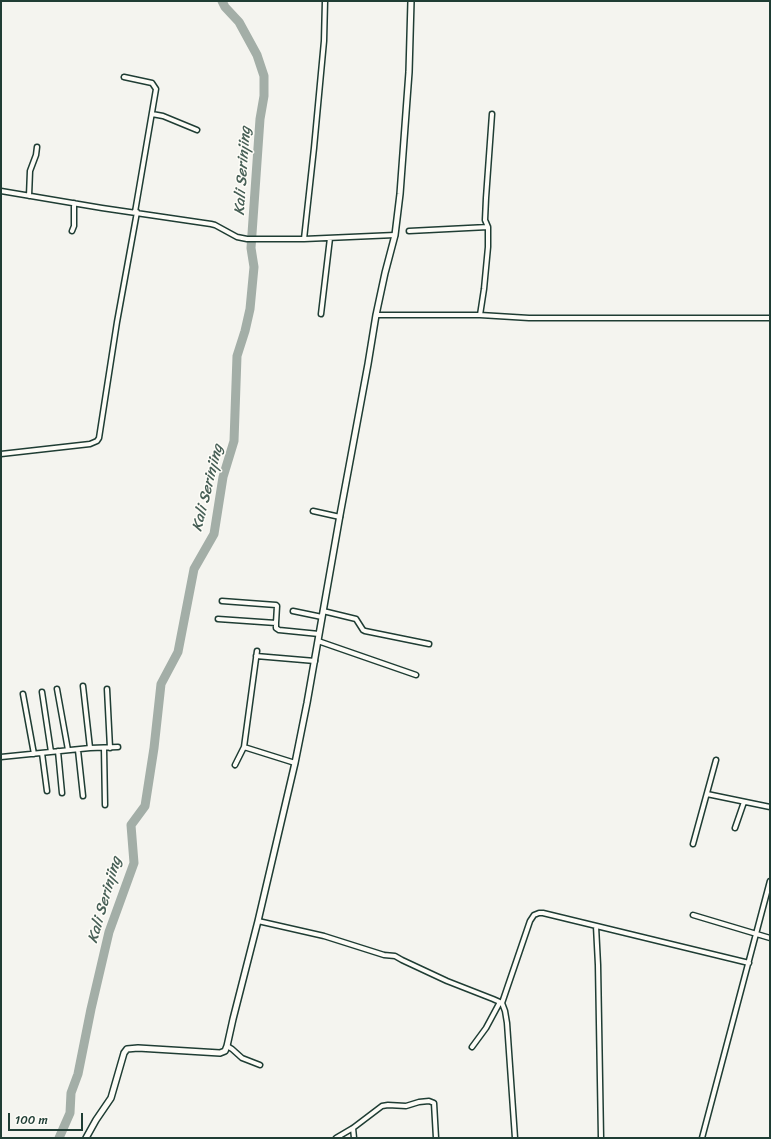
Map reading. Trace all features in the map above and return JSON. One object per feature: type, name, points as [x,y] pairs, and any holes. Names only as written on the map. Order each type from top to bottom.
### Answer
[{"type":"street","points":[[304,239],[324,41],[325,1]]},
{"type":"street","points":[[86,1138],[96,1120],[112,1098],[124,1053],[127,1049],[138,1048],[220,1053],[225,1051],[227,1046],[258,921],[308,703],[376,314],[395,235],[410,72],[411,1]]},
{"type":"street","points":[[1,454],[90,444],[97,441],[99,438],[114,337],[156,91],[152,83],[124,77]]},
{"type":"street","points":[[152,114],[163,116],[197,130]]},
{"type":"street","points":[[480,315],[488,247],[488,227],[485,220],[492,114]]},
{"type":"street","points":[[29,196],[30,171],[36,155],[37,147]]},
{"type":"street","points":[[1,191],[211,224],[237,237],[247,239],[304,239],[395,235]]},
{"type":"street","points":[[72,231],[74,226],[74,203]]},
{"type":"street","points":[[409,231],[488,227]]},
{"type":"street","points":[[321,314],[330,238]]},
{"type":"street","points":[[376,314],[480,315],[529,318],[770,318]]},
{"type":"street","points":[[313,511],[340,517]]},
{"type":"street","points":[[222,601],[276,605],[276,628],[279,630],[319,634]]},
{"type":"street","points":[[293,611],[356,619],[365,631],[429,644]]},
{"type":"street","points":[[218,619],[276,624]]},
{"type":"street","points":[[318,641],[416,675]]},
{"type":"street","points":[[235,765],[244,747],[257,651]]},
{"type":"street","points":[[256,656],[315,661]]},
{"type":"street","points":[[83,686],[90,748]]},
{"type":"street","points":[[57,689],[68,750]]},
{"type":"street","points":[[107,689],[110,748]]},
{"type":"street","points":[[42,692],[51,752]]},
{"type":"street","points":[[23,694],[34,754]]},
{"type":"street","points":[[244,747],[295,763]]},
{"type":"street","points":[[1,757],[90,748],[118,748]]},
{"type":"street","points":[[104,748],[105,805]]},
{"type":"street","points":[[78,750],[83,796]]},
{"type":"street","points":[[58,752],[62,793]]},
{"type":"street","points":[[42,753],[47,790]]},
{"type":"street","points":[[693,844],[716,760]]},
{"type":"street","points":[[707,794],[770,807]]},
{"type":"street","points":[[735,828],[744,802]]},
{"type":"street","points":[[702,1138],[770,881]]},
{"type":"street","points":[[472,1047],[486,1028],[501,1002],[528,927],[534,915],[539,913],[749,963]]},
{"type":"street","points":[[692,915],[770,938]]},
{"type":"street","points":[[258,921],[324,936],[384,955],[395,956],[447,981],[501,1002]]},
{"type":"street","points":[[596,926],[601,1138]]},
{"type":"street","points":[[501,1002],[507,1023],[515,1138]]},
{"type":"street","points":[[227,1046],[242,1058],[260,1065]]},
{"type":"street","points":[[336,1138],[353,1128],[382,1106],[406,1106],[429,1101],[434,1103],[436,1138]]},
{"type":"street","points":[[353,1128],[354,1138]]},
{"type":"waterway","name":"Kali Serinjing","points":[[59,1138],[70,1113],[71,1093],[78,1074],[109,932],[134,863],[131,825],[145,806],[154,748],[161,684],[178,652],[194,569],[214,534],[223,477],[234,441],[237,356],[250,309],[254,267],[251,248],[260,119],[264,96],[264,76],[257,55],[239,22],[225,7],[222,1]]}]
